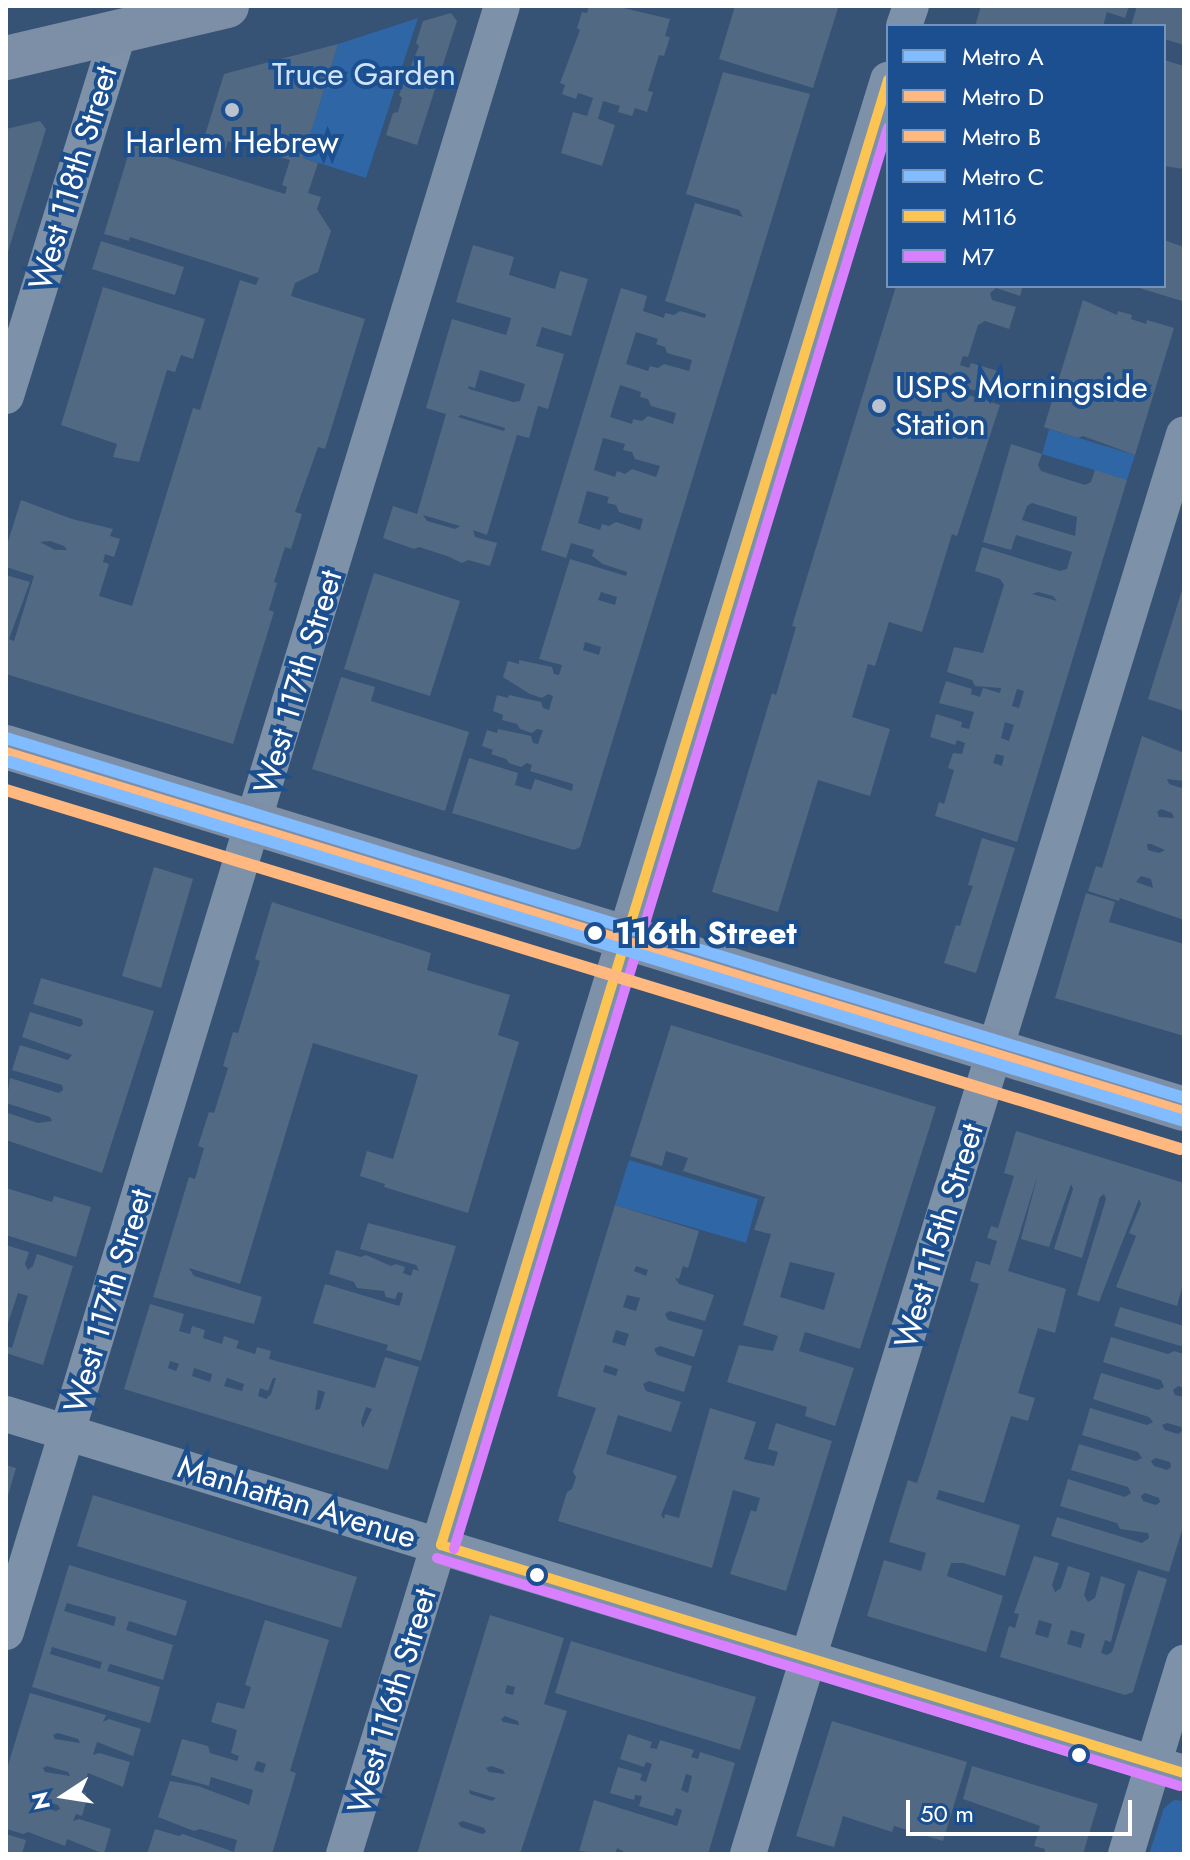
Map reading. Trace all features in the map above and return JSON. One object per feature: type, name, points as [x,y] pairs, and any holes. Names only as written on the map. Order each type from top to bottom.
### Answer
[{"type":"main road","points":[[6,58],[122,18],[227,6]]},
{"type":"main road","points":[[6,747],[1184,1109]]},
{"type":"street","name":"West 117th Street","points":[[6,1632],[255,824],[502,6]]},
{"type":"street","name":"West 118th Street","points":[[6,396],[122,18]]},
{"type":"street","name":"West 116th Street","points":[[344,1854],[886,87]]},
{"type":"street","name":"West 115th Street","points":[[748,1854],[1184,434]]},
{"type":"street","name":"Manhattan Avenue","points":[[6,1414],[1168,1768]]},
{"type":"street","points":[[1126,1854],[1168,1768],[1184,1663]]},
{"type":"green space","name":"Truce Garden","points":[[418,18],[366,178],[303,158],[338,44]]},
{"type":"green space","points":[[1049,429],[1135,455],[1127,480],[1042,454]]},
{"type":"green space","points":[[629,1160],[758,1199],[746,1243],[615,1205]]},
{"type":"green space","points":[[1174,1800],[1184,1801],[1184,1854],[1149,1854],[1164,1808]]},
{"type":"building","points":[[589,6],[615,6],[670,19],[665,36],[670,37],[664,56],[659,55],[648,91],[653,92],[647,112],[635,108],[632,116],[618,112],[620,106],[603,101],[598,119],[615,125],[602,166],[561,153],[573,112],[587,116],[593,98],[578,93],[576,99],[562,94],[565,85],[560,83],[580,30],[577,28],[582,12],[587,13]]},
{"type":"building","points":[[735,6],[838,8],[813,88],[719,59]]},
{"type":"building","points":[[981,6],[1129,6],[1125,18],[1107,12],[1104,24],[976,24]]},
{"type":"building","points":[[1137,6],[1184,6],[1184,45],[1166,40],[1166,24],[1132,24]]},
{"type":"building","points":[[451,13],[457,21],[417,145],[386,135],[393,113],[398,112],[402,98],[399,95],[419,46],[416,43],[423,21]]},
{"type":"building","points":[[338,44],[303,158],[318,163],[308,193],[321,197],[317,209],[331,231],[318,272],[295,283],[291,296],[365,319],[325,449],[318,447],[295,512],[302,514],[291,549],[285,547],[274,582],[277,583],[269,610],[274,612],[233,744],[6,674],[6,575],[30,582],[9,639],[14,641],[34,576],[6,567],[6,548],[21,500],[72,519],[113,529],[110,536],[120,539],[114,557],[105,554],[103,562],[109,564],[99,596],[132,606],[193,408],[200,410],[240,280],[256,285],[259,278],[130,237],[129,241],[104,234],[134,136],[172,148],[168,158],[285,194],[287,187],[282,185],[290,160],[228,141],[224,155],[201,148],[224,74]],"holes":[[[50,541],[67,550],[55,550],[40,542]]]},
{"type":"building","points":[[1166,61],[1184,66],[1184,169],[1166,166]]},
{"type":"building","points":[[723,72],[810,94],[580,847],[574,850],[452,813],[469,758],[518,773],[515,785],[531,790],[535,779],[572,791],[573,784],[530,771],[532,765],[527,763],[521,767],[509,763],[491,754],[493,750],[482,746],[487,730],[497,733],[498,729],[531,736],[533,743],[538,744],[543,730],[537,729],[532,733],[520,729],[517,724],[502,720],[503,715],[493,711],[497,695],[541,702],[543,708],[549,710],[553,696],[548,694],[542,698],[530,694],[503,677],[508,661],[519,664],[519,660],[552,667],[554,674],[559,675],[562,665],[539,659],[570,559],[626,576],[627,572],[603,564],[592,556],[594,550],[571,543],[566,558],[541,550],[621,288],[647,296],[643,311],[664,318],[665,313],[674,315],[680,311],[705,318],[706,314],[665,301],[695,203],[743,217],[739,210],[686,194]],"holes":[[[636,332],[658,339],[656,344],[665,347],[667,353],[692,360],[689,371],[664,364],[658,368],[650,366],[648,371],[626,364]],[[620,385],[641,392],[640,397],[648,399],[651,406],[676,413],[673,424],[648,416],[642,421],[633,419],[632,424],[610,417]],[[603,438],[625,444],[623,450],[632,452],[635,459],[660,466],[656,477],[632,469],[625,474],[617,471],[615,477],[594,470]],[[587,491],[609,497],[607,503],[616,505],[619,512],[643,519],[640,530],[616,522],[609,526],[602,524],[600,530],[578,523]],[[601,592],[617,597],[615,605],[598,600]],[[585,642],[601,647],[599,655],[583,650]]]},
{"type":"building","points":[[40,121],[46,129],[6,258],[6,129]]},
{"type":"building","points":[[101,241],[184,267],[175,295],[92,269]]},
{"type":"building","points":[[1166,241],[1184,247],[1182,301],[1139,288],[1166,288]]},
{"type":"building","points":[[473,245],[514,257],[509,275],[555,289],[560,271],[588,279],[571,336],[542,327],[536,346],[564,354],[548,409],[538,406],[529,438],[517,435],[487,535],[473,530],[475,537],[497,543],[490,566],[468,560],[462,563],[383,538],[393,506],[417,514],[446,414],[426,408],[452,319],[506,335],[509,326],[511,318],[456,302]],"holes":[[[480,370],[525,384],[520,401],[513,402],[469,389],[468,386],[475,388]],[[461,415],[505,428],[504,431],[458,417]],[[423,515],[460,526],[455,529],[427,521]]]},
{"type":"building","points":[[103,287],[205,319],[193,359],[181,355],[175,372],[167,370],[139,462],[113,457],[117,444],[61,425]]},
{"type":"building","points":[[895,288],[996,288],[990,293],[992,300],[1016,307],[1009,329],[985,321],[978,325],[968,357],[963,356],[960,365],[969,368],[971,363],[998,371],[990,395],[963,387],[965,382],[956,380],[953,390],[1000,405],[957,536],[952,534],[922,632],[889,622],[875,666],[868,664],[852,717],[890,729],[870,796],[818,780],[778,912],[712,892],[772,693],[776,695],[796,627],[792,626]]},
{"type":"building","points":[[996,288],[1022,288],[1020,296]]},
{"type":"building","points":[[1083,300],[1117,315],[1118,311],[1132,315],[1131,319],[1146,324],[1147,320],[1174,328],[1135,455],[1083,436],[1078,438],[1044,427]],"holes":[[[1094,388],[1110,389],[1112,394],[1108,398],[1097,394]]]},
{"type":"building","points":[[1011,444],[1042,454],[1038,465],[1041,471],[1085,485],[1091,482],[1095,470],[1127,480],[1017,842],[935,816],[939,802],[944,804],[954,770],[948,768],[953,753],[962,754],[965,743],[957,740],[955,745],[930,737],[936,714],[962,722],[961,727],[969,729],[974,712],[939,703],[946,681],[972,689],[971,694],[980,697],[983,688],[1000,693],[1001,688],[975,686],[972,680],[947,672],[954,647],[983,653],[1004,585],[1000,579],[975,571],[982,547],[1060,571],[1067,569],[1072,552],[1016,535],[1011,550],[983,542]],"holes":[[[1032,503],[1077,517],[1075,536],[1022,520],[1027,506]],[[1038,592],[1053,596],[1057,601],[1032,594]],[[1017,689],[1024,691],[1019,708],[1012,706]],[[1005,722],[1014,725],[1009,741],[1001,738]],[[996,754],[1004,756],[1002,766],[993,763]]]},
{"type":"building","points":[[374,573],[460,601],[430,696],[344,669]]},
{"type":"building","points":[[1184,584],[1184,711],[1148,699]]},
{"type":"building","points":[[341,677],[375,687],[371,701],[469,732],[445,811],[312,769]]},
{"type":"building","points":[[1142,736],[1184,753],[1184,781],[1167,779],[1169,784],[1181,788],[1184,785],[1184,920],[1120,898],[1119,901],[1088,891],[1096,866],[1102,868]],"holes":[[[1161,809],[1172,813],[1174,818],[1159,817],[1157,812]],[[1147,844],[1165,850],[1159,853],[1148,850]],[[1141,876],[1151,879],[1153,888],[1136,882]]]},
{"type":"building","points":[[982,838],[1015,848],[976,973],[944,963],[973,886],[968,885]]},
{"type":"building","points":[[154,867],[193,879],[161,988],[122,976]]},
{"type":"building","points":[[1086,893],[1115,902],[1109,922],[1184,944],[1184,1036],[1055,998]]},
{"type":"building","points":[[272,902],[431,953],[427,970],[510,995],[498,1035],[519,1042],[468,1213],[384,1187],[385,1184],[360,1176],[367,1151],[393,1159],[418,1075],[313,1043],[240,1284],[189,1268],[194,1276],[262,1297],[254,1324],[153,1297],[189,1177],[195,1179],[204,1148],[198,1146],[209,1112],[214,1113],[228,1068],[223,1066],[233,1032],[238,1033],[260,961],[255,959]]},
{"type":"building","points":[[41,978],[154,1011],[102,1173],[6,1140],[8,1113],[38,1123],[52,1121],[50,1117],[6,1103],[10,1078],[59,1093],[63,1090],[62,1085],[12,1070],[20,1045],[68,1060],[72,1055],[22,1037],[30,1012],[80,1027],[83,1024],[82,1019],[33,1004]]},
{"type":"building","points":[[671,1025],[936,1107],[860,1349],[805,1332],[799,1351],[854,1368],[835,1426],[805,1416],[807,1407],[727,1382],[739,1345],[773,1351],[778,1336],[743,1325],[771,1234],[754,1230],[765,1197],[683,1171],[688,1158],[666,1151],[662,1166],[630,1156]],"holes":[[[790,1262],[835,1273],[824,1310],[780,1297]]]},
{"type":"building","points":[[1016,1131],[1184,1183],[1184,1281],[1177,1306],[1116,1287],[1136,1236],[1129,1233],[1141,1204],[1139,1199],[1099,1302],[1077,1295],[1106,1199],[1104,1194],[1100,1197],[1082,1258],[1054,1249],[1073,1189],[1071,1184],[1049,1247],[1021,1239],[1038,1174],[1008,1271],[1066,1289],[1055,1333],[1038,1328],[1018,1393],[1035,1398],[1028,1421],[1011,1416],[984,1503],[939,1490],[936,1499],[1020,1525],[1005,1576],[963,1563],[951,1563],[947,1576],[1003,1596],[986,1652],[867,1616],[884,1560],[921,1571],[926,1553],[889,1542],[908,1480],[917,1483],[924,1462],[979,1284],[970,1281],[976,1261],[990,1265],[997,1241],[987,1238],[991,1226],[998,1228],[1014,1176],[1004,1173]]},
{"type":"building","points":[[6,1188],[52,1202],[54,1196],[91,1207],[76,1257],[6,1235]]},
{"type":"building","points":[[615,1205],[699,1231],[688,1268],[683,1266],[679,1279],[675,1278],[679,1284],[714,1295],[705,1321],[670,1311],[665,1314],[668,1320],[703,1330],[694,1357],[660,1346],[654,1349],[657,1355],[692,1366],[684,1392],[649,1381],[643,1384],[646,1391],[681,1402],[671,1432],[618,1415],[606,1454],[677,1476],[661,1515],[664,1519],[665,1514],[679,1518],[710,1408],[756,1422],[744,1459],[754,1462],[774,1466],[778,1452],[768,1449],[776,1423],[832,1441],[786,1591],[730,1574],[751,1510],[756,1512],[760,1498],[733,1490],[712,1568],[558,1521],[567,1492],[572,1489],[576,1477],[573,1472],[596,1408],[557,1396]],"holes":[[[636,1266],[648,1270],[646,1276],[634,1271]],[[627,1295],[640,1298],[636,1311],[623,1307]],[[616,1330],[629,1334],[625,1346],[612,1342]],[[605,1365],[618,1369],[616,1376],[603,1372]]]},
{"type":"building","points":[[368,1223],[456,1246],[421,1361],[386,1350],[388,1345],[313,1323],[325,1284],[399,1306],[401,1301],[403,1293],[398,1292],[395,1299],[386,1297],[384,1291],[357,1288],[354,1282],[329,1274],[336,1250],[405,1267],[403,1273],[411,1276],[413,1269],[419,1271],[416,1265],[360,1249]]},
{"type":"building","points":[[6,1245],[29,1252],[25,1264],[28,1270],[37,1254],[73,1266],[43,1365],[6,1353],[6,1346],[12,1348],[28,1296],[18,1293],[6,1329]]},
{"type":"building","points":[[150,1304],[184,1314],[179,1331],[190,1334],[192,1326],[205,1330],[203,1338],[222,1344],[224,1336],[239,1341],[236,1348],[255,1354],[257,1347],[271,1351],[269,1359],[375,1388],[385,1357],[419,1367],[388,1470],[124,1389]],"holes":[[[170,1361],[179,1364],[176,1371],[168,1368]],[[194,1368],[212,1374],[210,1382],[192,1376]],[[227,1378],[244,1384],[242,1391],[224,1386]],[[273,1378],[276,1378],[271,1394],[266,1399],[258,1396],[260,1388],[268,1391]],[[318,1390],[325,1392],[320,1409],[315,1410]],[[366,1407],[372,1409],[363,1428],[361,1422]]]},
{"type":"building","points":[[1120,1307],[1184,1326],[1184,1347],[1114,1326]]},
{"type":"building","points":[[1111,1337],[1168,1354],[1174,1351],[1184,1354],[1184,1388],[1178,1386],[1173,1390],[1175,1395],[1184,1397],[1184,1524],[1169,1572],[1051,1536],[1057,1517],[1142,1543],[1149,1538],[1148,1533],[1120,1529],[1117,1523],[1060,1506],[1068,1479],[1125,1497],[1131,1493],[1128,1487],[1071,1470],[1079,1444],[1136,1461],[1142,1458],[1138,1452],[1082,1435],[1090,1408],[1147,1425],[1153,1422],[1149,1417],[1093,1399],[1101,1373],[1158,1390],[1164,1387],[1161,1380],[1103,1362]],"holes":[[[1167,1423],[1181,1427],[1182,1431],[1178,1434],[1165,1430],[1162,1425]],[[1156,1458],[1170,1462],[1171,1467],[1167,1470],[1154,1466],[1151,1461]],[[1145,1493],[1159,1498],[1160,1502],[1156,1505],[1143,1501],[1141,1496]]]},
{"type":"building","points":[[6,1465],[16,1468],[7,1499],[6,1499]]},
{"type":"building","points":[[93,1495],[357,1577],[341,1628],[77,1546]]},
{"type":"building","points":[[1034,1556],[1059,1563],[1052,1585],[1055,1592],[1061,1588],[1068,1566],[1090,1573],[1084,1595],[1088,1602],[1095,1598],[1101,1576],[1125,1584],[1111,1642],[1105,1640],[1101,1653],[1107,1655],[1112,1652],[1138,1570],[1167,1579],[1133,1692],[1125,1695],[1000,1657],[1009,1626],[1015,1628],[1019,1614],[1014,1613]],"holes":[[[1039,1620],[1052,1624],[1048,1638],[1035,1634]],[[1071,1630],[1085,1634],[1081,1648],[1067,1644]]]},
{"type":"building","points":[[69,1565],[187,1601],[176,1636],[129,1621],[126,1630],[173,1645],[163,1680],[110,1664],[107,1671],[160,1687],[150,1723],[32,1687]],"holes":[[[67,1603],[116,1617],[114,1626],[64,1611]],[[52,1647],[102,1662],[100,1669],[50,1654]]]},
{"type":"building","points":[[490,1615],[564,1638],[544,1704],[567,1711],[520,1854],[417,1854]],"holes":[[[507,1685],[515,1687],[513,1695],[505,1693]],[[505,1716],[518,1721],[519,1725],[501,1719]],[[491,1766],[503,1770],[505,1774],[489,1772],[486,1768]],[[469,1790],[496,1798],[492,1801],[470,1794]],[[463,1821],[484,1828],[486,1832],[482,1834],[458,1823]]]},
{"type":"building","points":[[265,1620],[329,1640],[290,1771],[296,1773],[272,1854],[147,1854],[155,1829],[179,1836],[183,1834],[234,1852],[237,1840],[200,1829],[194,1831],[158,1817],[170,1781],[198,1786],[249,1805],[253,1790],[211,1777],[209,1786],[171,1775],[182,1739],[208,1746],[210,1753],[237,1761],[239,1756],[231,1753],[237,1730],[211,1722],[217,1702],[244,1709],[251,1687],[245,1685]],"holes":[[[257,1761],[266,1764],[263,1773],[254,1770]]]},
{"type":"building","points":[[571,1641],[756,1697],[740,1750],[555,1693]]},
{"type":"building","points":[[30,1693],[106,1715],[103,1722],[109,1719],[141,1729],[133,1756],[97,1742],[93,1755],[99,1753],[130,1762],[123,1787],[88,1773],[82,1792],[86,1793],[86,1802],[82,1816],[76,1814],[73,1821],[79,1819],[111,1829],[104,1854],[67,1839],[65,1846],[28,1832],[23,1834],[6,1829],[6,1772]],"holes":[[[58,1733],[78,1739],[80,1743],[55,1739],[53,1735]],[[47,1766],[68,1772],[70,1776],[45,1772],[43,1768]],[[33,1800],[58,1805],[60,1809],[56,1811],[36,1805]]]},
{"type":"building","points":[[832,1721],[967,1762],[943,1841],[894,1826],[892,1832],[843,1816],[834,1847],[796,1836]]},
{"type":"building","points":[[628,1734],[652,1742],[650,1748],[657,1749],[660,1740],[694,1750],[691,1757],[698,1759],[700,1752],[735,1763],[708,1854],[628,1854],[617,1848],[615,1854],[579,1851],[594,1800],[677,1826],[682,1810],[676,1808],[673,1816],[639,1806],[642,1796],[635,1795],[634,1800],[610,1793],[618,1767],[642,1774],[640,1780],[646,1782],[652,1764],[646,1762],[644,1767],[620,1759]],"holes":[[[686,1774],[692,1776],[688,1793],[681,1790]]]},
{"type":"building","points":[[972,1766],[1098,1804],[1083,1854],[1044,1854],[1045,1849],[1034,1846],[1040,1826],[963,1799]]},
{"type":"building","points":[[6,1834],[26,1840],[22,1854],[6,1854]]},
{"type":"metro line","name":"A","points":[[6,738],[1184,1098]]},
{"type":"metro line","name":"D","points":[[6,753],[1180,1111]]},
{"type":"metro line","name":"C","points":[[10,762],[1184,1121]]},
{"type":"metro line","name":"B","points":[[6,790],[1180,1149]]},
{"type":"transit line","name":"M116","points":[[441,1545],[886,87]]},
{"type":"transit line","name":"M7","points":[[454,1549],[886,135]]},
{"type":"transit line","name":"M116","points":[[441,1545],[1184,1773]]},
{"type":"transit line","name":"M7","points":[[437,1558],[1180,1786]]},
{"type":"place","name":"Harlem Hebrew","points":[[232,110]]},
{"type":"place","name":"USPS Morningside Station","points":[[879,406]]},
{"type":"place","name":"116th Street","points":[[595,933]]}]
